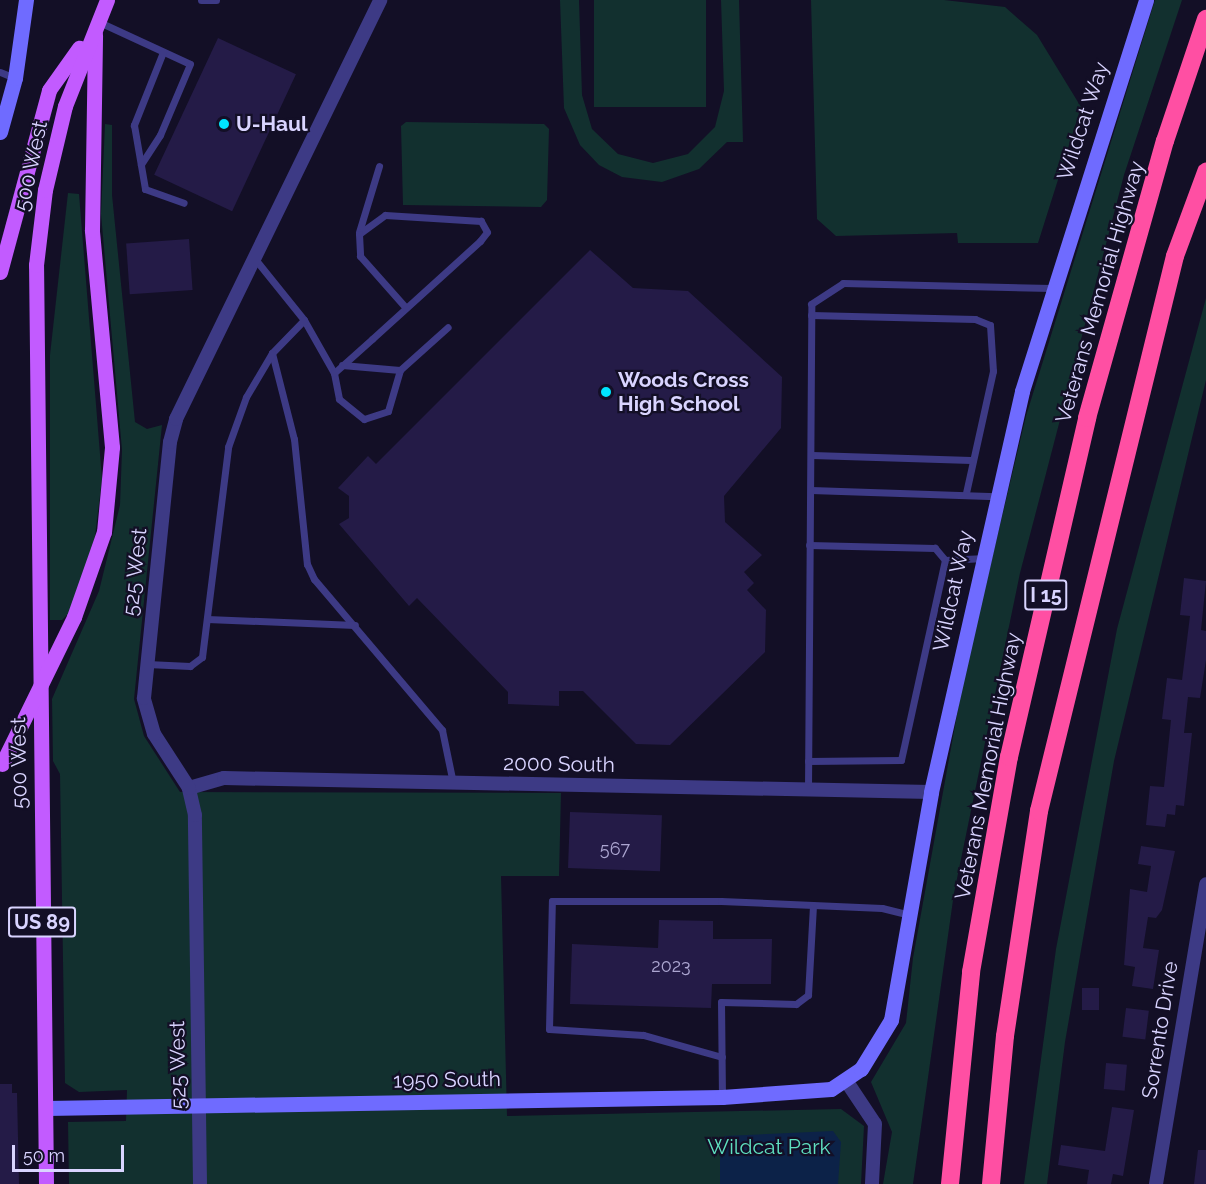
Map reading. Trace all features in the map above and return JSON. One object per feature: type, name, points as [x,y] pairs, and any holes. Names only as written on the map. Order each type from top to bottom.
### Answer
[{"type":"highway","name":"Veterans Memorial Highway","points":[[950,1184],[971,972],[1009,757],[1087,418],[1165,141],[1206,19]]},
{"type":"highway","name":"I 15","points":[[991,1184],[1005,1036],[1038,811],[1175,256],[1206,172]]},
{"type":"main road","name":"US 89","points":[[96,23],[107,0]]},
{"type":"main road","points":[[0,272],[48,90],[96,23]]},
{"type":"main road","points":[[1,766],[74,617],[104,532],[112,447],[92,230],[96,23]]},
{"type":"main road","name":"500 West","points":[[46,1184],[36,265],[54,147],[96,23]]},
{"type":"street","name":"500 West","points":[[0,132],[15,78],[26,0]]},
{"type":"street","name":"525 West","points":[[200,1184],[195,827],[189,788],[151,726],[144,698],[172,431],[380,0]]},
{"type":"street","name":"Wildcat Way","points":[[847,1082],[886,1034],[910,915],[931,792],[980,558],[1051,288],[1146,0]]},
{"type":"street","name":"2000 South","points":[[189,788],[224,777],[931,792]]},
{"type":"street","name":"Sorrento Drive","points":[[1156,1184],[1206,884]]},
{"type":"street","name":"1950 South","points":[[46,1108],[722,1097],[831,1089],[847,1082]]},
{"type":"street","points":[[847,1082],[874,1124],[872,1184]]},
{"type":"lane","points":[[201,0],[216,0]]},
{"type":"lane","points":[[96,23],[190,64],[141,164]]},
{"type":"lane","points":[[163,52],[134,124],[145,189],[184,203]]},
{"type":"lane","points":[[0,72],[15,78]]},
{"type":"lane","points":[[380,166],[359,234],[360,256],[406,308]]},
{"type":"lane","points":[[334,372],[480,241],[485,226],[469,218],[385,215],[359,234]]},
{"type":"lane","points":[[255,259],[304,320],[334,372],[339,399],[364,419],[388,411],[400,370],[448,327]]},
{"type":"lane","points":[[808,789],[809,545],[812,455],[811,304],[843,283],[1051,288]]},
{"type":"lane","points":[[811,315],[975,319],[990,325],[993,371],[971,460],[966,493]]},
{"type":"lane","points":[[146,664],[199,663],[207,619],[228,447],[246,398],[272,353],[304,320]]},
{"type":"lane","points":[[272,353],[289,405],[307,564],[314,579],[442,730],[453,783]]},
{"type":"lane","points":[[342,365],[400,370]]},
{"type":"lane","points":[[812,455],[971,460]]},
{"type":"lane","points":[[811,490],[966,493],[996,496]]},
{"type":"lane","points":[[809,545],[935,548],[945,560]]},
{"type":"lane","points":[[945,560],[980,558]]},
{"type":"lane","points":[[808,761],[902,760],[945,560]]},
{"type":"lane","points":[[207,619],[355,625]]},
{"type":"lane","points":[[722,1057],[643,1035],[549,1029],[552,901],[813,905],[910,915]]},
{"type":"lane","points":[[722,1097],[721,1002],[796,1004],[808,995],[813,905]]},
{"type":"green space","points":[[560,0],[579,0],[582,95],[592,129],[618,154],[653,163],[688,154],[715,127],[724,91],[721,0],[739,0],[743,142],[727,142],[699,169],[662,182],[622,177],[599,165],[580,145],[564,108]]},
{"type":"green space","points":[[594,0],[706,0],[706,107],[594,107]]},
{"type":"green space","points":[[811,0],[944,0],[1005,7],[1037,35],[1081,107],[1038,243],[958,243],[957,233],[836,236],[817,219]]},
{"type":"green space","points":[[1155,0],[1182,0],[1124,175],[1020,573],[954,893],[913,1184],[883,1184],[892,1132],[871,1082],[906,1023],[913,958],[964,676],[1026,416]]},
{"type":"green space","points":[[406,122],[544,124],[549,129],[547,200],[541,207],[403,205],[401,126]]},
{"type":"green space","name":"Wildcat Park","points":[[105,124],[112,125],[112,195],[135,422],[147,429],[162,425],[134,699],[144,736],[180,792],[561,793],[559,876],[501,876],[507,1116],[841,1109],[864,1126],[861,1184],[69,1184],[68,1122],[126,1121],[127,1090],[79,1092],[65,1083],[60,774],[53,761],[52,699],[99,591],[120,505],[122,450],[101,214]]},
{"type":"green space","points":[[68,193],[79,194],[102,479],[95,536],[71,611],[62,620],[50,620],[50,355]]},
{"type":"green space","points":[[1206,298],[1206,380],[1114,761],[1065,1042],[1047,1184],[1024,1184],[1056,949],[1117,629]]},
{"type":"water","points":[[833,1131],[841,1142],[838,1184],[720,1184],[720,1142],[725,1136]]},
{"type":"building","name":"U-Haul","points":[[218,38],[296,74],[232,211],[154,175]]},
{"type":"building","points":[[189,239],[193,290],[130,294],[126,243]]},
{"type":"building","name":"Woods Cross High School","points":[[590,250],[633,288],[688,291],[782,377],[781,428],[724,496],[725,522],[762,555],[744,572],[754,583],[747,590],[766,610],[765,652],[670,745],[636,744],[583,691],[559,691],[559,706],[508,704],[508,692],[417,598],[409,606],[339,524],[349,518],[349,496],[338,488],[368,456],[376,464]]},
{"type":"building","points":[[1184,578],[1206,581],[1201,630],[1206,631],[1206,660],[1200,698],[1188,697],[1184,733],[1192,733],[1184,806],[1176,805],[1175,815],[1167,814],[1165,827],[1146,825],[1150,786],[1164,787],[1171,720],[1162,719],[1167,678],[1182,680],[1190,616],[1180,615]]},
{"type":"building","points":[[570,812],[662,815],[660,871],[568,868]]},
{"type":"building","points":[[1141,846],[1175,851],[1162,910],[1156,918],[1148,917],[1143,948],[1159,950],[1153,989],[1132,986],[1135,967],[1124,965],[1130,889],[1147,892],[1151,866],[1138,864]]},
{"type":"building","points":[[659,920],[713,921],[713,939],[772,939],[771,984],[712,984],[711,1008],[570,1004],[572,944],[658,948]]},
{"type":"building","points":[[1082,988],[1099,988],[1099,1010],[1082,1010]]},
{"type":"building","points":[[1126,1008],[1149,1011],[1145,1040],[1122,1037]]},
{"type":"building","points":[[1106,1063],[1127,1065],[1125,1091],[1104,1089]]},
{"type":"building","points":[[0,1084],[12,1084],[12,1093],[17,1093],[19,1184],[0,1184]]},
{"type":"building","points":[[1112,1107],[1134,1110],[1123,1176],[1113,1174],[1111,1184],[1087,1184],[1089,1170],[1058,1165],[1061,1145],[1105,1151]]},
{"type":"building","points":[[1198,1150],[1206,1150],[1206,1184],[1194,1184]]},
{"type":"place","name":"U-Haul","points":[[224,124]]},
{"type":"place","name":"Woods Cross High School","points":[[606,392]]}]
